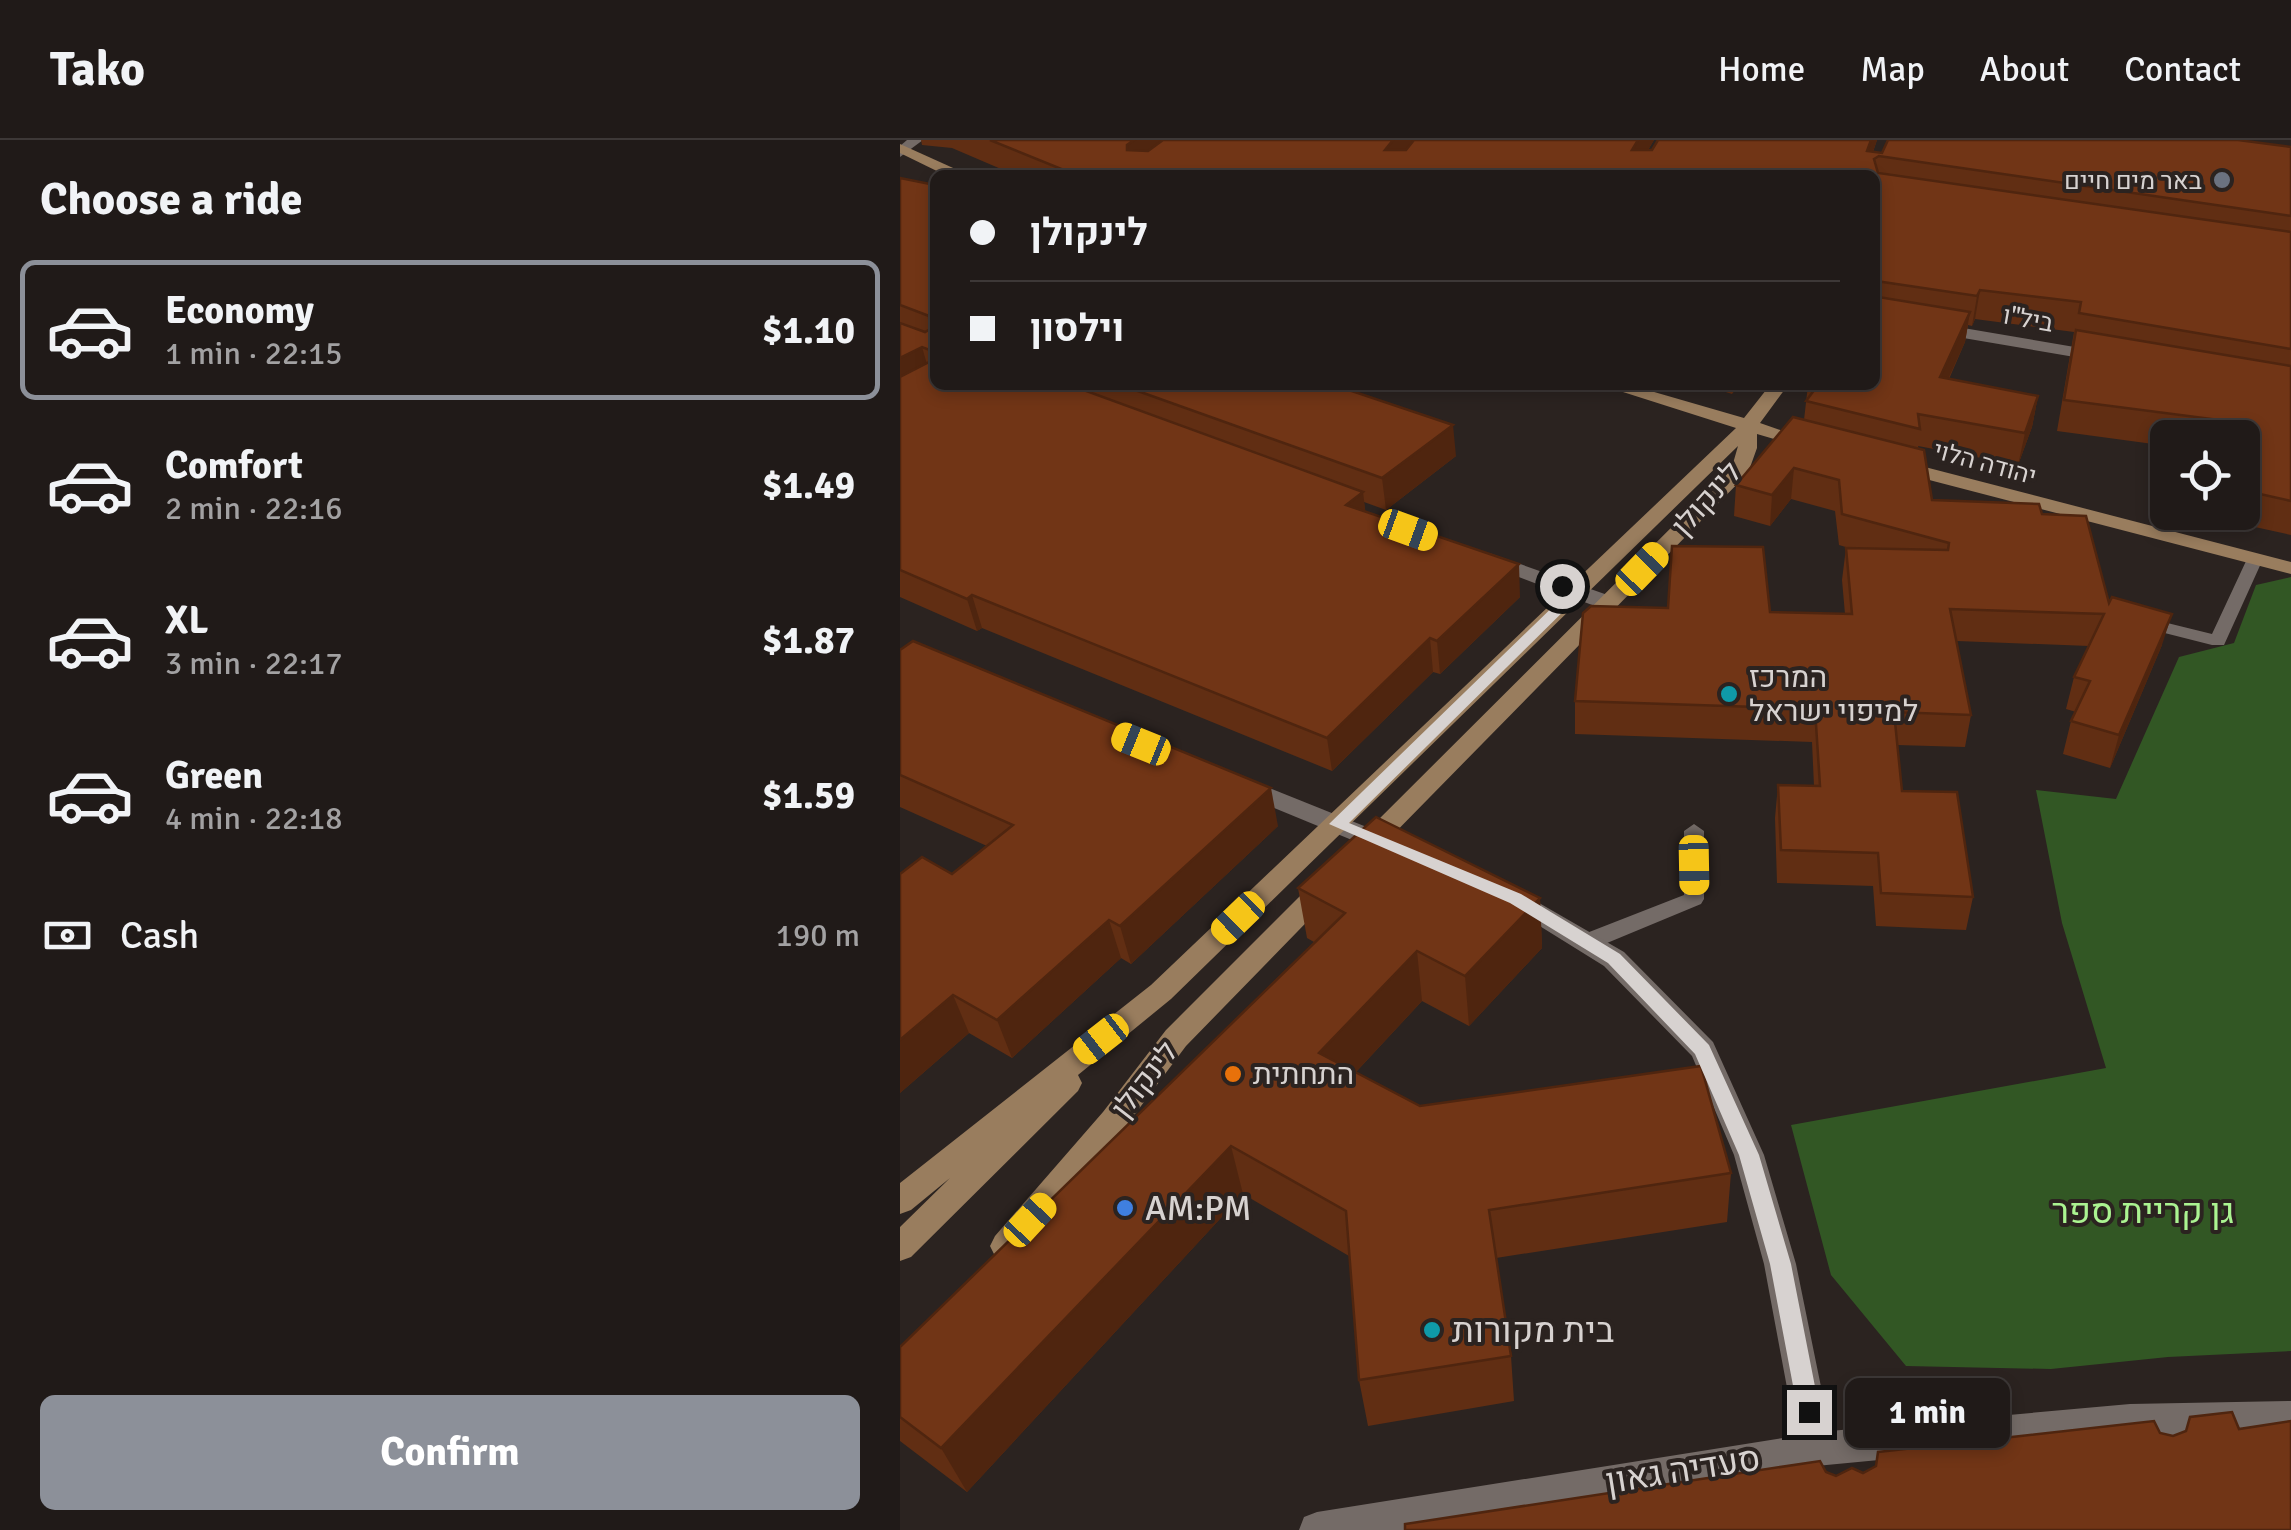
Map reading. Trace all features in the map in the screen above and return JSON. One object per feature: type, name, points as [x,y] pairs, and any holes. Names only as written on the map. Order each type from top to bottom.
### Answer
[{"type":"street","points":[[905,148],[947,170]]},
{"type":"street","name":"ביל\"ו","points":[[1880,319],[2121,360]]},
{"type":"street","points":[[1627,390],[1834,449]]},
{"type":"street","points":[[1747,426],[1775,390]]},
{"type":"street","name":"לינקולן","points":[[900,1201],[1161,992],[1747,426]]},
{"type":"street","name":"לינקולן","points":[[988,1265],[1050,1198],[1176,1038],[1740,469],[1748,448],[1747,426]]},
{"type":"street","name":"יהודה הלוי","points":[[1872,459],[2291,568]]},
{"type":"street","points":[[1477,555],[1608,603]]},
{"type":"street","points":[[1223,777],[1412,855]]},
{"type":"street","points":[[1481,884],[1516,899],[1614,958],[1703,1050],[1749,1155],[1829,1457]]},
{"type":"street","points":[[900,1248],[1161,992]]},
{"type":"street","name":"סעדיה גאון","points":[[1337,1528],[1829,1457],[2136,1436],[2291,1417]]},
{"type":"lane","points":[[2120,616],[2218,642],[2255,559]]},
{"type":"lane","points":[[1587,942],[1694,899],[1694,831]]},
{"type":"green space","name":"גן קריית ספר","points":[[2291,577],[2291,1351],[2168,1357],[2051,1369],[1906,1366],[1831,1275],[1791,1125],[2106,1068],[2062,923],[2036,790],[2116,799],[2179,657],[2234,643],[2256,585]]},
{"type":"building","points":[[990,140],[1134,140],[1127,150],[1148,151],[1163,140],[1393,140],[1385,150],[1406,150],[1414,140],[1638,140],[1632,150],[1652,150],[1658,140],[1871,140],[1867,151],[1882,153],[1888,140],[2238,140],[2291,147],[2291,216],[1879,156],[1874,159],[1877,170],[1064,170]]},
{"type":"building","points":[[1880,173],[2291,232],[2291,349],[2079,313],[2081,302],[1980,290],[1977,296],[1880,282]]},
{"type":"building","points":[[900,178],[930,184],[930,329],[929,316],[900,305]]},
{"type":"building","points":[[1880,297],[1970,312],[1940,377],[2038,396],[2025,433],[1918,414],[1920,429],[1806,401],[1814,390],[1880,390]]},
{"type":"building","points":[[900,323],[925,332],[930,329],[930,350],[922,347],[900,358]]},
{"type":"building","points":[[2076,330],[2291,366],[2291,501],[2260,494],[2260,420],[2219,420],[2064,400]]},
{"type":"building","points":[[930,362],[930,390],[1084,390],[1363,492],[1346,505],[1519,564],[1437,641],[1430,638],[1327,738],[972,595],[967,599],[900,570],[900,377]]},
{"type":"building","points":[[1135,390],[1349,390],[1453,425],[1382,478]]},
{"type":"building","points":[[1793,417],[1924,450],[1932,500],[2039,504],[2042,514],[2086,516],[2109,603],[2112,597],[2172,614],[2119,735],[2071,721],[2090,681],[2074,677],[2104,614],[1950,609],[1971,715],[1894,712],[1902,791],[1957,792],[1973,897],[1881,893],[1878,853],[1781,850],[1778,785],[1820,786],[1815,709],[1575,701],[1583,613],[1591,606],[1668,608],[1672,546],[1763,547],[1770,612],[1852,614],[1846,548],[1948,550],[1949,543],[1842,514],[1839,480],[1794,468],[1772,495],[1736,485]]},
{"type":"building","points":[[913,641],[1271,788],[1120,926],[1109,920],[997,1020],[953,995],[900,1040],[900,874],[922,857],[952,874],[1013,825],[900,775],[900,650]]},
{"type":"building","points":[[1376,817],[1540,898],[1465,976],[1417,951],[1319,1053],[1420,1106],[1701,1066],[1731,1173],[1489,1210],[1511,1356],[1359,1380],[1346,1211],[1231,1146],[941,1448],[900,1417],[900,1347],[1345,913],[1298,888]]},
{"type":"building","points":[[2232,1412],[2239,1429],[2291,1421],[2291,1530],[1405,1530],[1405,1524],[1820,1461],[1826,1472],[1836,1476],[1852,1468],[1863,1473],[1876,1466],[1878,1452],[2154,1421],[2160,1433],[2173,1436],[2186,1431],[2190,1417]]},
{"type":"place","name":"באר מים חיים","points":[[2222,180]]},
{"type":"place","name":"המרכז למיפוי ישראל","points":[[1729,694]]},
{"type":"place","name":"התחתית","points":[[1233,1074]]},
{"type":"place","name":"AM:PM","points":[[1125,1208]]},
{"type":"place","name":"בית מקורות","points":[[1432,1330]]},
{"type":"route","points":[[1562,586],[1576,592],[1338,824],[1516,899],[1614,958],[1703,1050],[1749,1155],[1780,1264],[1809,1412]]}]
